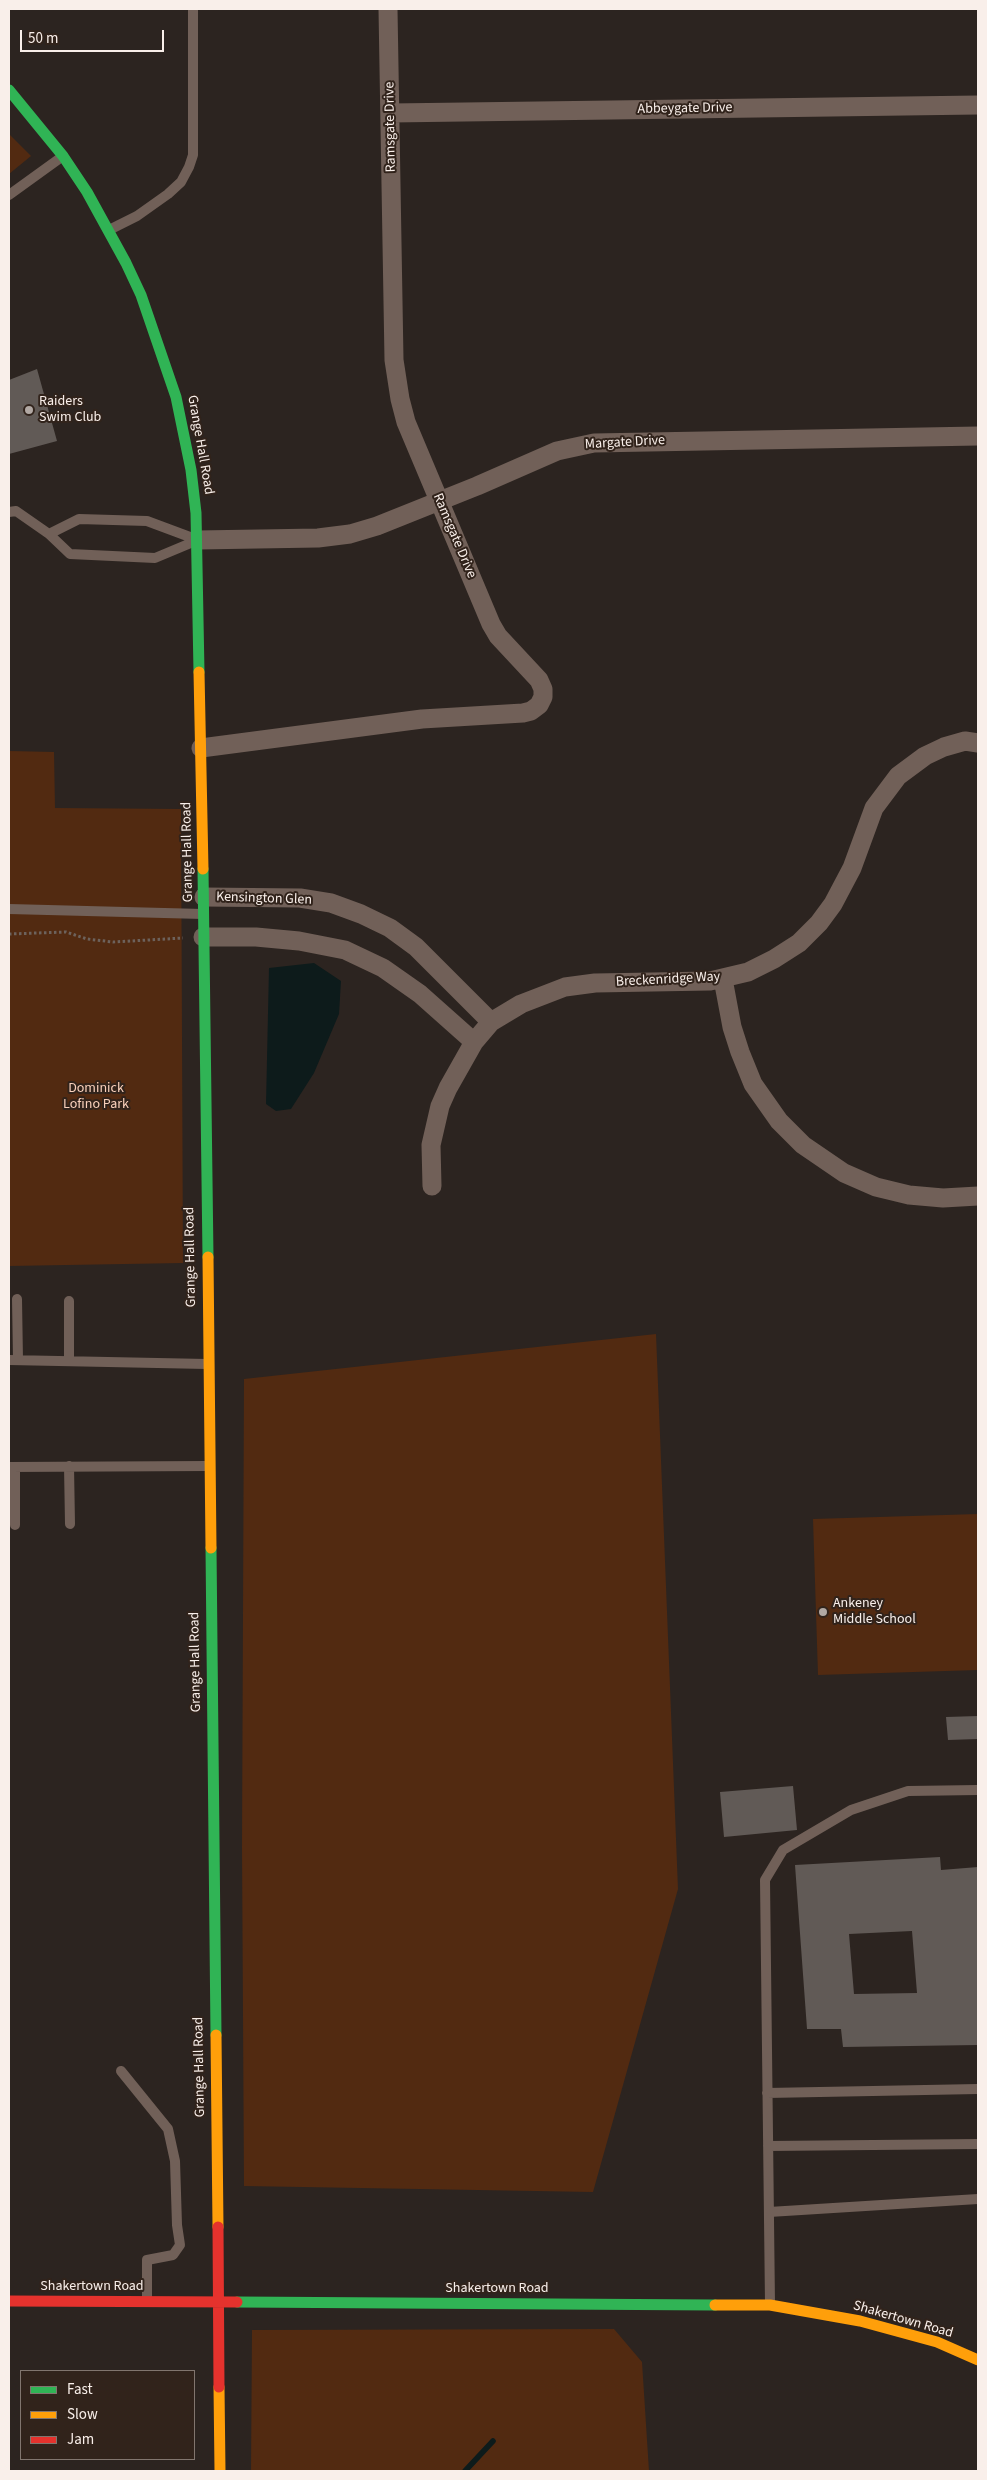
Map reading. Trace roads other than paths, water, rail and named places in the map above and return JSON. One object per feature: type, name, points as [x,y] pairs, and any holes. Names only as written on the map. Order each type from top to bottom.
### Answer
[{"type":"street","name":"Ramsgate Drive","points":[[201,748],[422,719],[523,713],[531,711],[539,705],[543,697],[543,689],[539,680],[498,636],[406,422],[395,376],[388,9]]},
{"type":"street","name":"Grange Hall Road","points":[[9,90],[63,156],[109,230],[141,295],[176,396],[191,470],[198,540],[204,906],[208,1466],[220,2471]]},
{"type":"street","name":"Abbeygate Drive","points":[[391,113],[978,105]]},
{"type":"street","name":"Margate Drive","points":[[198,540],[318,538],[350,534],[377,526],[557,451],[594,443],[978,436]]},
{"type":"street","name":"Breckenridge Way","points":[[432,1186],[431,1146],[440,1106],[474,1042],[491,1022],[528,1001],[565,987],[595,983],[723,979],[748,972],[774,959],[799,943],[819,923],[845,883],[874,808],[898,776],[924,756],[944,747],[965,741],[978,743]]},
{"type":"street","name":"Kensington Glen","points":[[204,906],[300,898],[331,904],[361,914],[390,928],[416,947],[491,1022]]},
{"type":"street","points":[[203,937],[274,939],[345,950],[383,968],[413,989],[474,1042]]},
{"type":"street","points":[[723,979],[732,1027],[753,1084],[779,1121],[803,1146],[844,1174],[876,1187],[918,1196],[943,1198],[978,1196]]},
{"type":"street","name":"Shakertown Road","points":[[9,2301],[770,2306],[860,2321],[937,2342],[978,2360]]},
{"type":"lane","points":[[109,230],[137,216],[168,194],[181,182],[189,167],[193,154],[193,9]]},
{"type":"lane","points":[[9,194],[63,156]]},
{"type":"lane","points":[[9,512],[16,511],[49,534],[70,554],[155,558],[198,540]]},
{"type":"lane","points":[[49,534],[79,519],[147,521],[198,540]]},
{"type":"lane","points":[[9,909],[204,906]]},
{"type":"lane","points":[[17,1299],[13,1360],[69,1359],[207,1364]]},
{"type":"lane","points":[[69,1301],[69,1359]]},
{"type":"lane","points":[[69,1466],[70,1524]]},
{"type":"lane","points":[[15,1525],[12,1467],[208,1466]]},
{"type":"lane","points":[[770,2306],[765,1880],[783,1850],[851,1810],[908,1792],[978,1790]]},
{"type":"lane","points":[[121,2071],[168,2129],[175,2161],[177,2225],[180,2245],[173,2255],[147,2260],[147,2302]]},
{"type":"lane","points":[[768,2094],[978,2089]]},
{"type":"lane","points":[[768,2146],[978,2144]]},
{"type":"lane","points":[[769,2212],[978,2199]]},
{"type":"waterway","points":[[465,2471],[493,2441]]},
{"type":"place","name":"Raiders Swim Club","points":[[29,410]]},
{"type":"place","name":"Ankeney Middle School","points":[[823,1612]]},
{"type":"park label","name":"Dominick Lofino Park","points":[[96,1098]]}]
